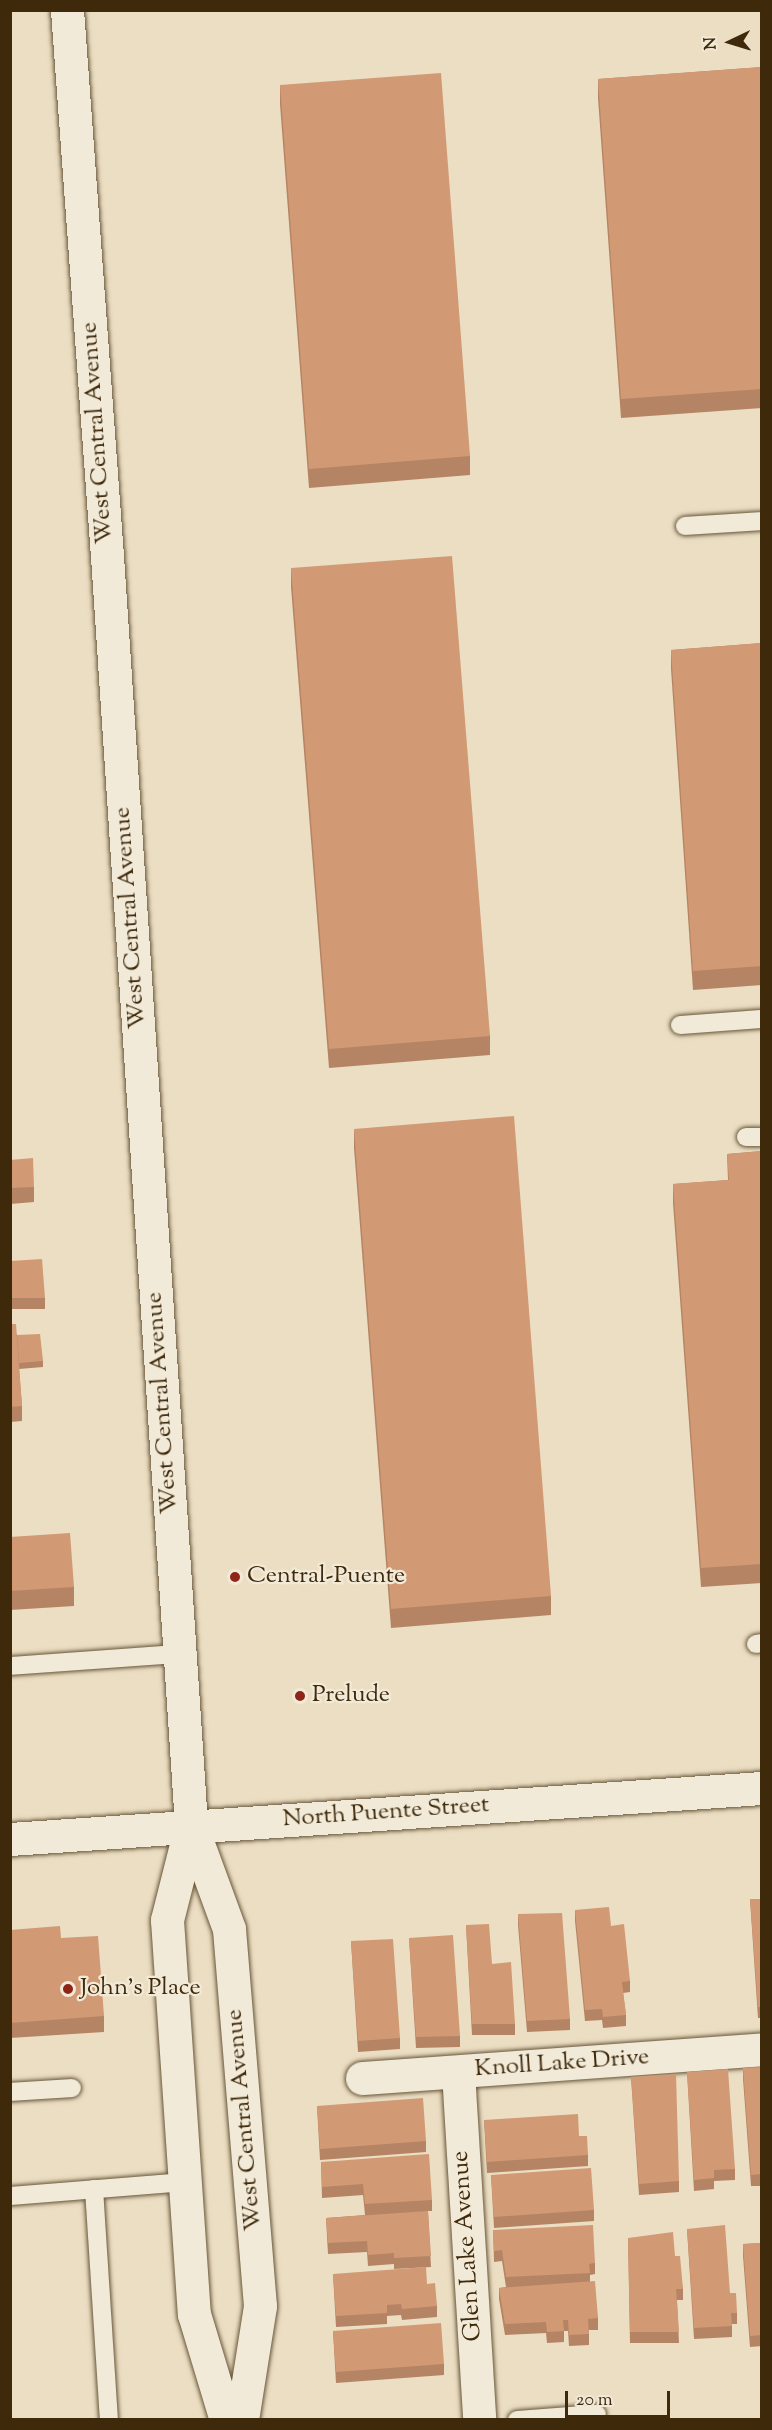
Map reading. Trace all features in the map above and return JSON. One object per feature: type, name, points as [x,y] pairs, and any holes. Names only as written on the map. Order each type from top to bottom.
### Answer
[{"type":"main road","name":"West Central Avenue","points":[[67,10],[109,580],[191,1825],[230,1940],[261,2306],[242,2420]]},
{"type":"main road","name":"North Puente Street","points":[[10,1839],[762,1788]]},
{"type":"main road","name":"West Central Avenue","points":[[191,1825],[167,1920],[194,2314],[226,2420]]},
{"type":"main road","name":"Knoll Lake Drive","points":[[362,2079],[762,2049]]},
{"type":"main road","name":"Glen Lake Avenue","points":[[458,2072],[479,2420]]},
{"type":"lane","points":[[685,526],[762,521]]},
{"type":"lane","points":[[680,1025],[762,1019]]},
{"type":"lane","points":[[10,1666],[179,1654]]},
{"type":"lane","points":[[10,2092],[72,2088]]},
{"type":"lane","points":[[10,2196],[185,2182]]},
{"type":"lane","points":[[94,2189],[109,2420]]},
{"type":"lane","points":[[517,2420],[597,2414]]},
{"type":"building","points":[[762,67],[762,389],[621,399],[598,79]]},
{"type":"building","points":[[441,73],[470,456],[309,469],[280,85]]},
{"type":"building","points":[[452,556],[490,1036],[329,1049],[291,568]]},
{"type":"building","points":[[762,643],[762,966],[693,971],[671,650]]},
{"type":"building","points":[[514,1116],[551,1596],[391,1609],[354,1129]]},
{"type":"building","points":[[762,1151],[762,1564],[701,1568],[673,1184],[729,1180],[727,1154]]},
{"type":"building","points":[[33,1158],[34,1187],[10,1188],[10,1160]]},
{"type":"building","points":[[42,1259],[45,1298],[10,1298],[10,1261]]},
{"type":"building","points":[[10,1324],[16,1324],[22,1406],[10,1407]]},
{"type":"building","points":[[40,1334],[43,1361],[19,1363],[17,1335]]},
{"type":"building","points":[[70,1533],[74,1587],[10,1591],[10,1537]]},
{"type":"building","points":[[750,1899],[762,1899],[762,2007],[758,2007]]},
{"type":"building","points":[[609,1907],[611,1926],[624,1924],[630,1981],[622,1982],[626,2015],[603,2017],[602,2009],[585,2010],[575,1910]]},
{"type":"building","points":[[562,1913],[570,2019],[527,2021],[518,1914]]},
{"type":"building","points":[[489,1924],[492,1964],[511,1962],[515,2024],[472,2024],[466,1925]]},
{"type":"building","points":[[60,1926],[61,1938],[98,1936],[104,2016],[10,2023],[10,1930]]},
{"type":"building","points":[[453,1935],[460,2036],[416,2037],[409,1938]]},
{"type":"building","points":[[393,1939],[400,2038],[358,2041],[351,1941]]},
{"type":"building","points":[[762,2067],[762,2174],[751,2175],[743,2068]]},
{"type":"building","points":[[728,2069],[735,2169],[714,2170],[714,2178],[694,2180],[687,2072]]},
{"type":"building","points":[[676,2074],[679,2181],[639,2184],[631,2077]]},
{"type":"building","points":[[423,2098],[426,2141],[320,2149],[317,2106]]},
{"type":"building","points":[[578,2114],[579,2136],[587,2136],[588,2155],[487,2162],[484,2120]]},
{"type":"building","points":[[429,2154],[432,2200],[365,2204],[363,2184],[322,2187],[321,2162]]},
{"type":"building","points":[[591,2168],[594,2210],[494,2217],[491,2175]]},
{"type":"building","points":[[428,2211],[431,2256],[394,2258],[394,2253],[368,2255],[367,2241],[328,2243],[326,2218]]},
{"type":"building","points":[[593,2225],[595,2263],[589,2264],[590,2273],[506,2277],[502,2250],[494,2251],[493,2230]]},
{"type":"building","points":[[725,2225],[730,2293],[736,2293],[737,2313],[731,2313],[732,2326],[694,2328],[687,2229]]},
{"type":"building","points":[[673,2232],[675,2256],[680,2256],[683,2289],[676,2289],[679,2332],[630,2332],[628,2238]]},
{"type":"building","points":[[762,2243],[762,2335],[750,2336],[743,2244]]},
{"type":"building","points":[[426,2267],[427,2284],[435,2283],[437,2306],[402,2309],[401,2304],[387,2305],[387,2313],[336,2316],[333,2274]]},
{"type":"building","points":[[595,2281],[598,2318],[588,2319],[589,2334],[569,2335],[568,2320],[563,2320],[564,2331],[547,2332],[546,2322],[505,2324],[499,2288]]},
{"type":"building","points":[[441,2323],[444,2364],[336,2372],[333,2331]]},
{"type":"place","name":"Central-Puente","points":[[235,1577]]},
{"type":"place","name":"Prelude","points":[[300,1696]]},
{"type":"place","name":"John's Place","points":[[68,1989]]}]
